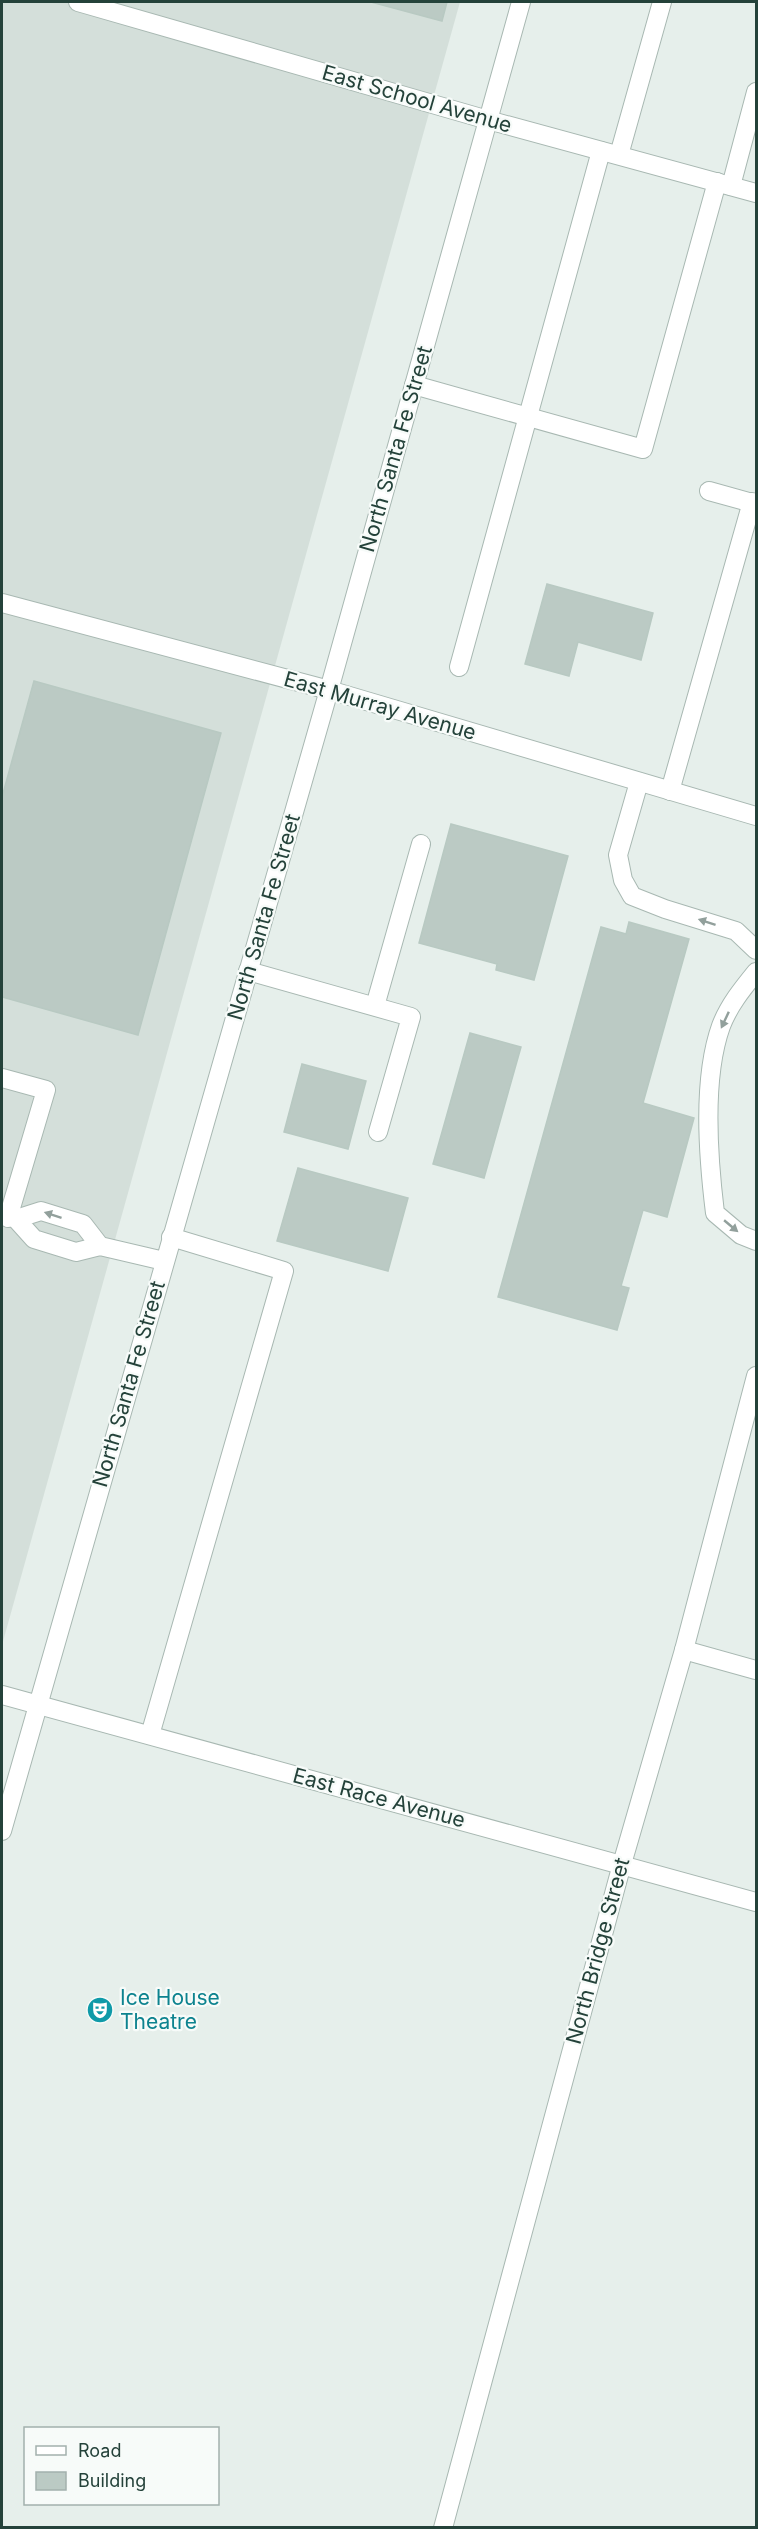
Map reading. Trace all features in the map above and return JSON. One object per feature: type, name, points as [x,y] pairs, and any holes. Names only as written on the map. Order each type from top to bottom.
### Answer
[{"type":"street","name":"East School Avenue","points":[[78,2],[488,120],[756,193]]},
{"type":"street","name":"North Santa Fe Street","points":[[2,1831],[36,1705],[329,690],[521,2]]},
{"type":"street","points":[[619,155],[662,2]]},
{"type":"street","points":[[414,385],[643,449],[724,184],[756,92]]},
{"type":"street","points":[[459,667],[601,151]]},
{"type":"street","points":[[670,791],[754,503],[709,491]]},
{"type":"street","name":"East Murray Avenue","points":[[2,603],[329,690],[756,816]]},
{"type":"street","points":[[639,782],[618,855],[624,880],[632,896],[664,909],[736,931],[756,950]]},
{"type":"street","points":[[375,1006],[421,844]]},
{"type":"street","points":[[248,971],[411,1017],[378,1132]]},
{"type":"street","points":[[756,972],[740,992],[722,1025],[710,1072],[711,1173],[715,1213],[741,1235],[756,1241]]},
{"type":"street","points":[[2,1078],[46,1090],[8,1218]]},
{"type":"street","points":[[8,1218],[41,1211],[83,1224],[100,1246]]},
{"type":"street","points":[[8,1218],[34,1239],[76,1252],[100,1246],[164,1261]]},
{"type":"street","points":[[150,1735],[284,1271],[171,1237]]},
{"type":"street","name":"North Bridge Street","points":[[443,2528],[622,1864],[684,1650],[756,1376]]},
{"type":"street","points":[[684,1650],[756,1670]]},
{"type":"street","name":"East Race Avenue","points":[[2,1695],[756,1902]]},
{"type":"shaded area","points":[[2,2],[460,2],[2,1645]]},
{"type":"building","points":[[371,2],[447,2],[442,21]]},
{"type":"building","points":[[547,584],[653,613],[641,660],[578,642],[569,676],[525,664]]},
{"type":"building","points":[[34,681],[221,733],[138,1035],[2,997],[2,797]]},
{"type":"building","points":[[451,824],[568,856],[534,980],[496,970],[497,964],[419,943]]},
{"type":"building","points":[[629,922],[689,939],[643,1103],[694,1118],[667,1217],[643,1210],[621,1286],[629,1288],[617,1330],[498,1297],[601,927],[626,934]]},
{"type":"building","points":[[470,1033],[521,1047],[484,1178],[433,1164]]},
{"type":"building","points":[[302,1064],[366,1081],[348,1149],[284,1132]]},
{"type":"building","points":[[298,1168],[408,1198],[388,1271],[277,1241]]},
{"type":"place","name":"Ice House Theatre","points":[[100,2010]]}]
